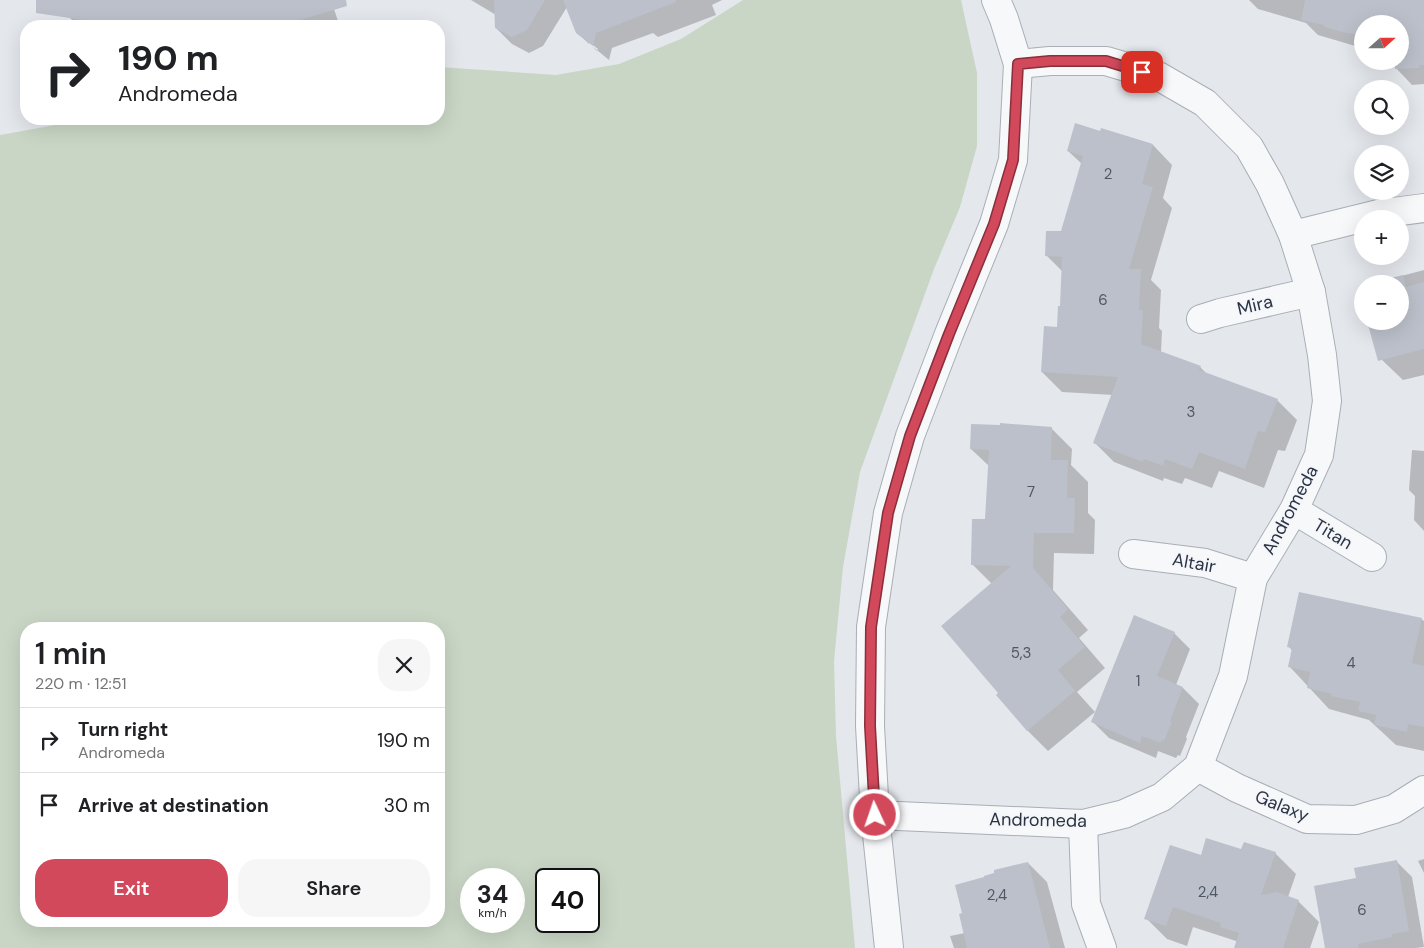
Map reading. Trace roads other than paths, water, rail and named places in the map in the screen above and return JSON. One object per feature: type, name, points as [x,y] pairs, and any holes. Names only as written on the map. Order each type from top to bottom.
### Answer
[{"type":"street","points":[[889,948],[875,815],[870,726],[871,627],[888,513],[910,436],[994,224],[1013,160],[1018,64],[1004,18],[996,0]]},
{"type":"street","name":"Andromeda","points":[[875,815],[1083,824],[1124,814],[1162,797],[1198,767],[1233,676],[1254,578],[1294,510],[1319,455],[1327,401],[1322,354],[1311,292],[1293,235],[1270,184],[1249,147],[1205,103],[1160,77],[1106,61],[1050,61],[1018,64]]},
{"type":"street","points":[[1293,235],[1378,214],[1424,208]]},
{"type":"street","name":"Mira","points":[[1200,319],[1311,292]]},
{"type":"street","name":"Titan","points":[[1294,510],[1372,557]]},
{"type":"street","name":"Altair","points":[[1133,554],[1204,563],[1254,578]]},
{"type":"street","name":"Galaxy","points":[[1198,767],[1237,788],[1307,819],[1356,820],[1394,809],[1424,790]]},
{"type":"street","points":[[1083,824],[1086,904],[1102,948]]}]
